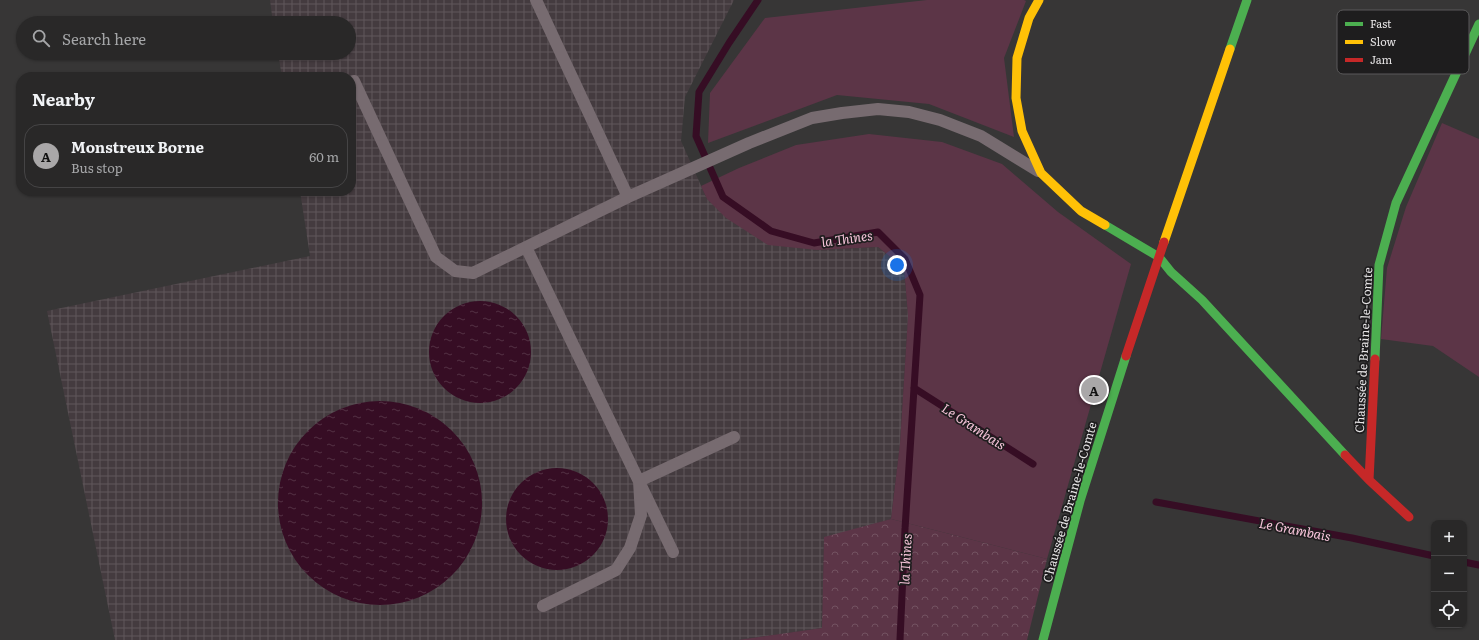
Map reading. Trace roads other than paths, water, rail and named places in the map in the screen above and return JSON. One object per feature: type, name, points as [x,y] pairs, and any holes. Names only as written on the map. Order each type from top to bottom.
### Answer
[{"type":"street","points":[[1039,0],[1029,18],[1017,58],[1016,98],[1022,131],[1041,173],[1081,211],[1159,257],[1172,272],[1202,300],[1369,480],[1409,517]]},
{"type":"street","name":"Chaussée de Braine-le-Comte","points":[[1043,640],[1080,501],[1141,308],[1247,0]]},
{"type":"street","name":"Chaussée de Braine-le-Comte","points":[[1469,46],[1479,24]]},
{"type":"street","name":"Chaussée de Braine-le-Comte","points":[[1369,480],[1379,265],[1396,203],[1456,74]]},
{"type":"lane","points":[[536,0],[628,197]]},
{"type":"lane","points":[[356,85],[436,257],[454,270],[473,273],[628,197],[749,143],[812,118],[842,112],[878,109],[909,112],[933,118],[981,136],[1041,173]]},
{"type":"lane","points":[[526,247],[673,552]]},
{"type":"lane","points":[[639,481],[734,437]]},
{"type":"lane","points":[[543,606],[616,570],[630,548],[641,515],[639,481]]},
{"type":"water","points":[[480,301],[500,305],[508,309],[516,316],[523,324],[527,332],[531,352],[527,372],[523,380],[516,388],[508,395],[500,399],[480,403],[460,399],[452,395],[444,388],[437,380],[433,372],[429,352],[433,332],[437,324],[444,316],[452,309],[460,305]]},
{"type":"water","points":[[380,401],[410,405],[428,413],[445,424],[459,438],[470,455],[478,473],[482,503],[478,533],[470,551],[459,568],[445,582],[428,593],[410,601],[380,605],[350,601],[332,593],[315,582],[301,568],[290,551],[282,533],[278,503],[282,473],[290,455],[301,438],[315,424],[332,413],[350,405]]},
{"type":"water","points":[[557,468],[576,472],[593,483],[604,500],[608,519],[604,538],[593,555],[576,566],[557,570],[538,566],[521,555],[510,538],[506,519],[510,500],[521,483],[538,472]]},
{"type":"waterway","name":"la Thines","points":[[758,0],[699,92],[696,136],[723,197],[771,231],[814,243],[878,232],[905,259],[920,295],[905,529],[900,640]]},
{"type":"waterway","name":"Le Grambais","points":[[914,388],[1033,464]]},
{"type":"waterway","name":"Le Grambais","points":[[1156,502],[1352,538],[1431,555]]},
{"type":"waterway","name":"Le Grambais","points":[[1467,563],[1479,565]]},
{"type":"place","name":"Monstreux Borne","points":[[1094,390]]}]
